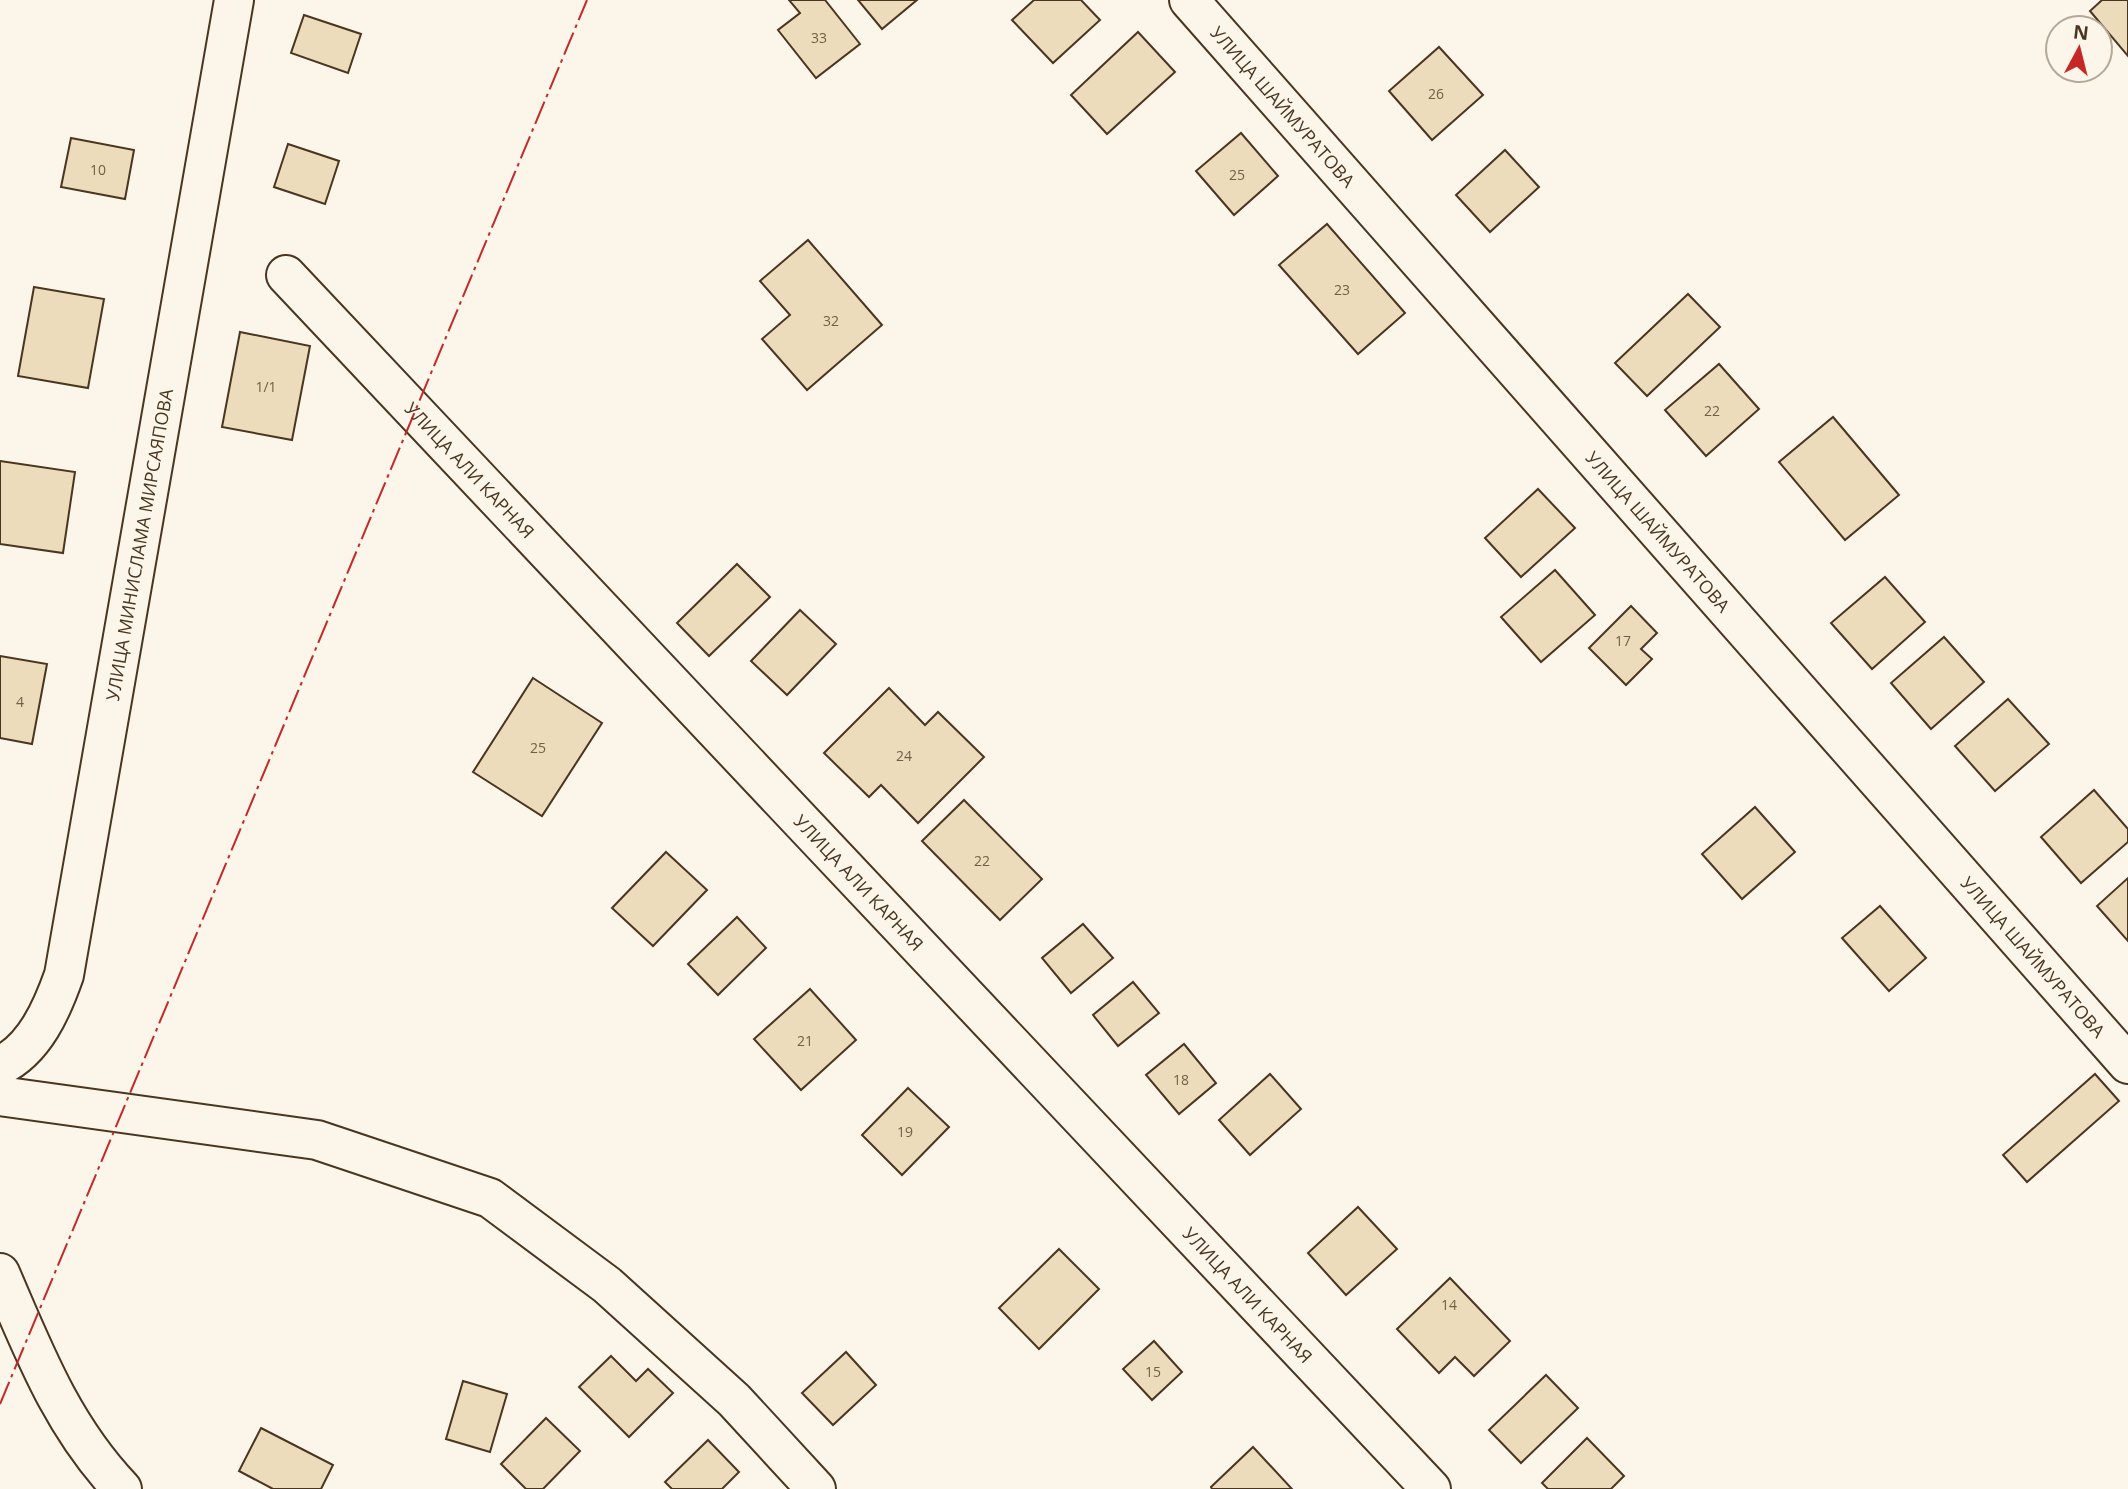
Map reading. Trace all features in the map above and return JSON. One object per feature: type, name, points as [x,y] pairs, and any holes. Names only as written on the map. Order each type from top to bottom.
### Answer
[{"type":"street","name":"УЛИЦА МИНИСЛАМА МИРСАЯПОВА","points":[[0,1066],[10,1060],[38,1032],[65,975],[234,0]]},
{"type":"street","name":"УЛИЦА ШАЙМУРАТОВА","points":[[1189,0],[2128,1064]]},
{"type":"street","name":"УЛИЦА АЛИ КАРНАЯ","points":[[286,275],[1431,1489]]},
{"type":"street","points":[[0,1096],[317,1140],[490,1198],[607,1285],[734,1400],[816,1489]]},
{"type":"street","points":[[0,1273],[54,1397],[99,1466],[122,1489]]},
{"type":"building","points":[[789,0],[825,0],[860,44],[816,78],[778,30],[800,13]]},
{"type":"building","points":[[858,0],[917,0],[882,29]]},
{"type":"building","points":[[1034,0],[1081,0],[1100,20],[1053,63],[1012,20]]},
{"type":"building","points":[[2102,0],[2128,0],[2128,56],[2114,39],[2114,14],[2093,14],[2090,11]]},
{"type":"building","points":[[304,15],[361,34],[348,73],[291,53]]},
{"type":"building","points":[[1138,32],[1175,72],[1107,134],[1071,95]]},
{"type":"building","points":[[1439,47],[1483,95],[1432,140],[1389,91]]},
{"type":"building","points":[[1241,133],[1278,176],[1234,215],[1196,171]]},
{"type":"building","points":[[71,138],[134,150],[125,199],[61,187]]},
{"type":"building","points":[[288,144],[339,161],[325,204],[274,187]]},
{"type":"building","points":[[1505,150],[1539,187],[1490,232],[1456,195]]},
{"type":"building","points":[[1327,224],[1405,313],[1358,354],[1279,265]]},
{"type":"building","points":[[808,240],[882,325],[807,390],[762,339],[790,315],[760,281]]},
{"type":"building","points":[[34,287],[104,299],[88,388],[18,376]]},
{"type":"building","points":[[1688,294],[1720,327],[1647,396],[1615,363]]},
{"type":"building","points":[[240,332],[310,346],[292,440],[222,427]]},
{"type":"building","points":[[1719,364],[1759,409],[1706,456],[1665,410]]},
{"type":"building","points":[[1833,417],[1899,495],[1845,540],[1779,462]]},
{"type":"building","points":[[0,461],[75,472],[63,553],[0,544]]},
{"type":"building","points":[[1538,489],[1575,528],[1521,577],[1485,538]]},
{"type":"building","points":[[737,564],[770,597],[709,656],[677,623]]},
{"type":"building","points":[[1555,570],[1595,615],[1541,662],[1501,617]]},
{"type":"building","points":[[1885,577],[1925,622],[1872,669],[1831,623]]},
{"type":"building","points":[[1631,606],[1657,633],[1641,649],[1652,659],[1626,685],[1589,648]]},
{"type":"building","points":[[800,610],[836,644],[787,695],[751,661]]},
{"type":"building","points":[[1944,637],[1984,682],[1931,729],[1891,683]]},
{"type":"building","points":[[0,656],[47,664],[32,744],[0,738]]},
{"type":"building","points":[[533,678],[602,723],[542,816],[473,772]]},
{"type":"building","points":[[889,688],[925,725],[938,712],[984,757],[918,823],[881,785],[869,797],[824,753]]},
{"type":"building","points":[[2008,699],[2049,744],[1995,791],[1955,746]]},
{"type":"building","points":[[2094,790],[2128,829],[2128,842],[2081,883],[2041,837]]},
{"type":"building","points":[[964,800],[1042,879],[1000,920],[922,841]]},
{"type":"building","points":[[1755,807],[1795,852],[1742,899],[1702,854]]},
{"type":"building","points":[[666,852],[707,890],[653,946],[612,908]]},
{"type":"building","points":[[2128,878],[2128,941],[2097,906]]},
{"type":"building","points":[[1880,906],[1926,958],[1889,991],[1842,938]]},
{"type":"building","points":[[737,917],[766,948],[718,995],[688,964]]},
{"type":"building","points":[[1083,924],[1113,958],[1071,993],[1042,958]]},
{"type":"building","points":[[1133,982],[1159,1013],[1118,1046],[1093,1015]]},
{"type":"building","points":[[810,989],[856,1040],[801,1090],[754,1039]]},
{"type":"building","points":[[1184,1044],[1216,1083],[1179,1114],[1146,1075]]},
{"type":"building","points":[[1270,1074],[1301,1109],[1250,1155],[1219,1120]]},
{"type":"building","points":[[2095,1074],[2119,1101],[2027,1182],[2003,1155]]},
{"type":"building","points":[[908,1088],[949,1127],[902,1175],[862,1135]]},
{"type":"building","points":[[1358,1207],[1397,1249],[1346,1295],[1308,1253]]},
{"type":"building","points":[[1059,1249],[1099,1289],[1039,1349],[999,1308]]},
{"type":"building","points":[[1450,1278],[1510,1341],[1474,1376],[1455,1357],[1439,1373],[1397,1329]]},
{"type":"building","points":[[1154,1341],[1182,1372],[1152,1400],[1123,1369]]},
{"type":"building","points":[[846,1352],[876,1385],[833,1425],[802,1393]]},
{"type":"building","points":[[611,1356],[636,1381],[648,1369],[673,1393],[629,1437],[579,1387]]},
{"type":"building","points":[[1546,1375],[1578,1408],[1521,1463],[1489,1430]]},
{"type":"building","points":[[463,1381],[507,1394],[490,1452],[446,1439]]},
{"type":"building","points":[[546,1418],[580,1451],[543,1489],[526,1489],[501,1464]]},
{"type":"building","points":[[261,1428],[333,1465],[321,1489],[273,1489],[239,1471]]},
{"type":"building","points":[[1587,1438],[1624,1476],[1611,1489],[1548,1489],[1542,1483]]},
{"type":"building","points":[[708,1440],[739,1472],[722,1489],[672,1489],[665,1482]]},
{"type":"building","points":[[1253,1447],[1292,1489],[1212,1489],[1211,1487]]},
{"type":"power","points":[[0,1404],[587,0]]}]
